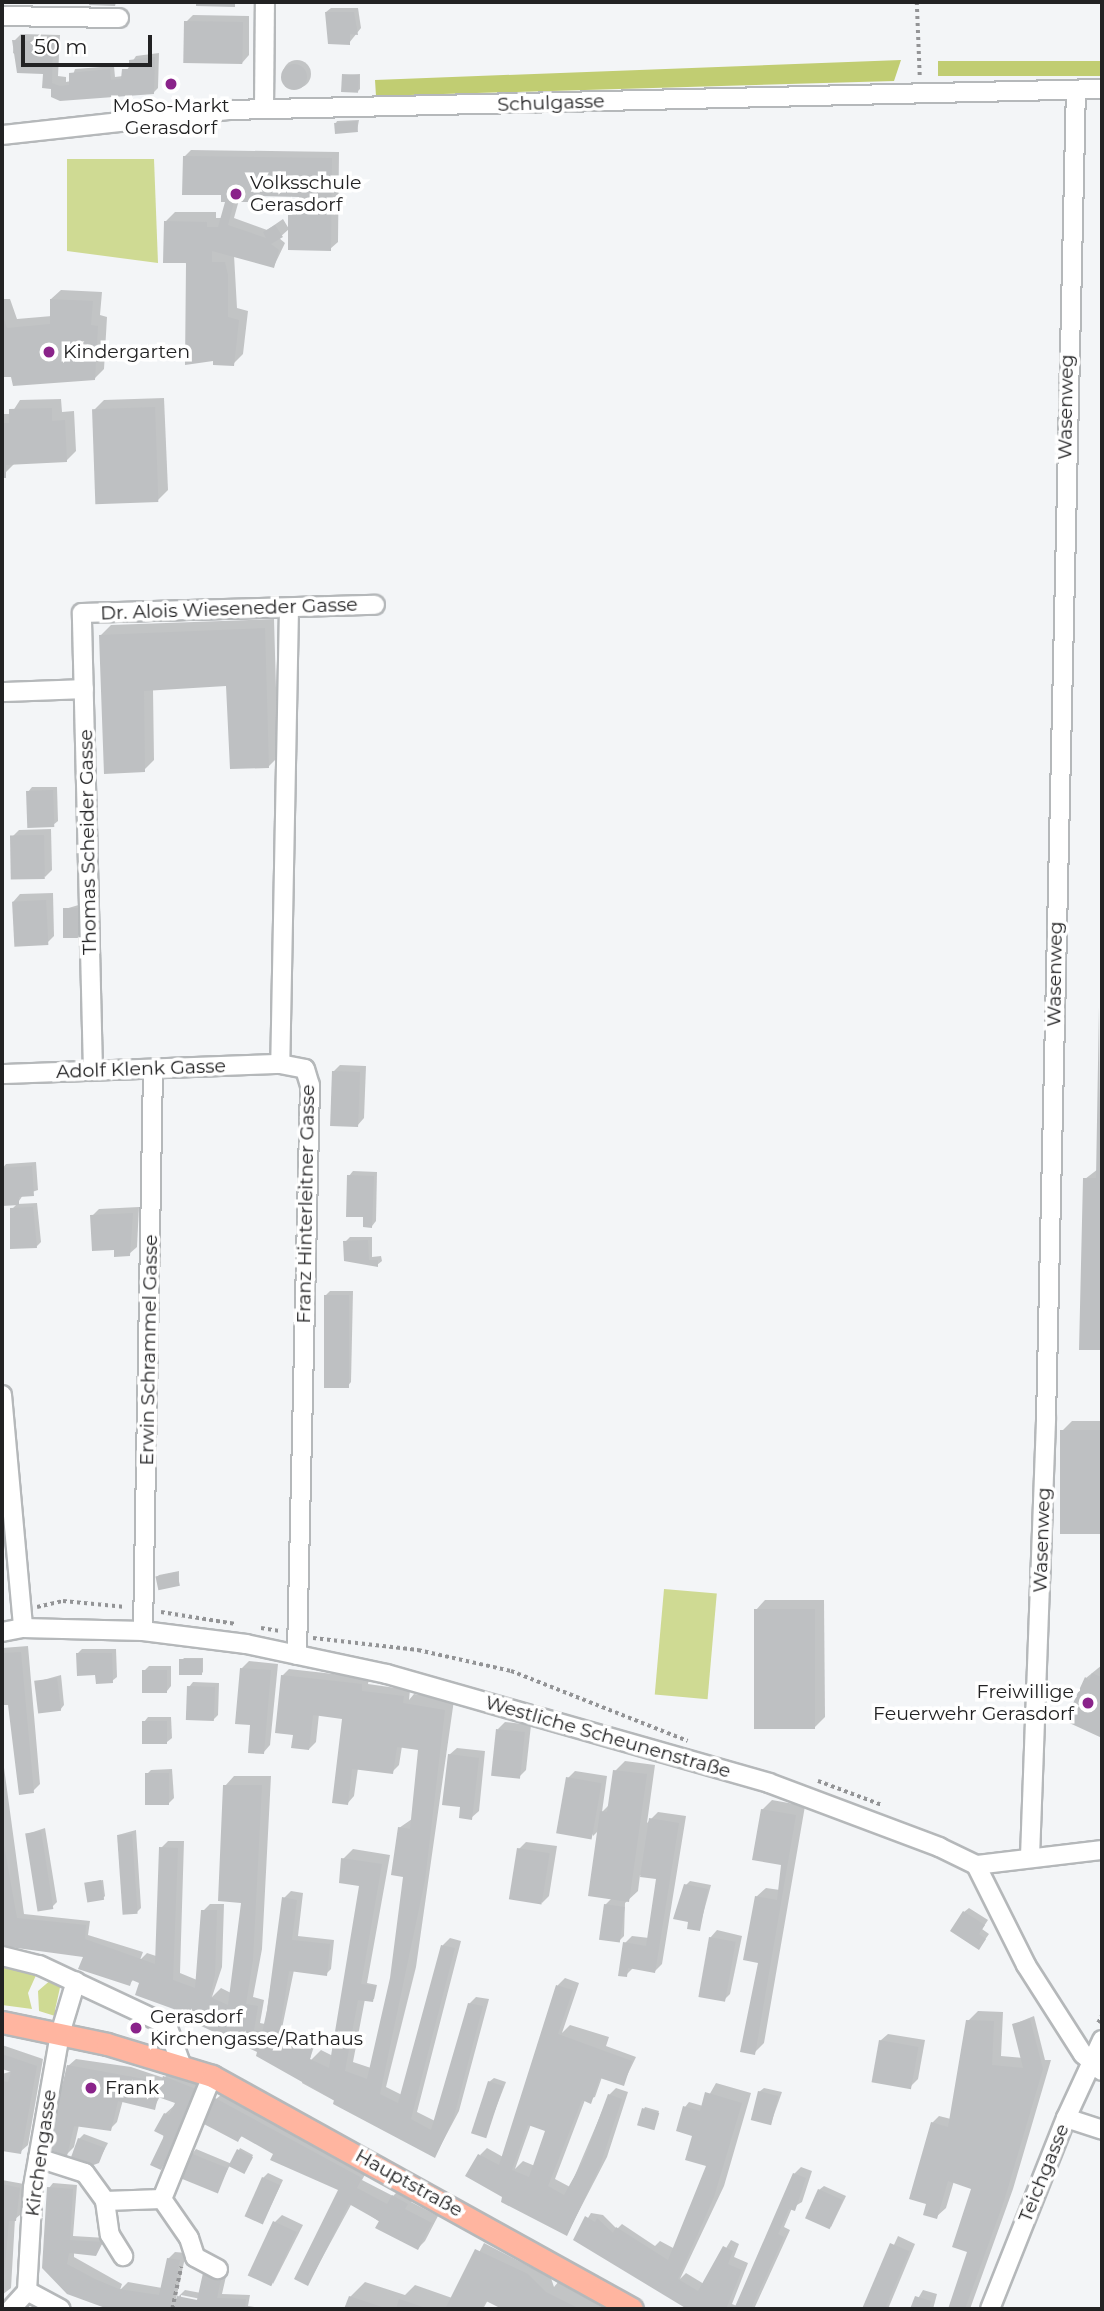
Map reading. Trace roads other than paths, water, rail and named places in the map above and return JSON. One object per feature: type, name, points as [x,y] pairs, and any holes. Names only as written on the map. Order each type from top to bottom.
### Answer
[{"type":"main road","name":"Hauptstraße","points":[[2,2022],[60,2034],[212,2076],[632,2309]]},
{"type":"street","points":[[264,109],[265,2]]},
{"type":"street","points":[[2,16],[119,18]]},
{"type":"street","name":"Schulgasse","points":[[2,135],[142,117],[264,109],[1102,89]]},
{"type":"street","name":"Wasenweg","points":[[1030,1857],[1046,1419],[1076,90]]},
{"type":"street","name":"Dr. Alois Wieseneder Gasse","points":[[82,613],[375,605]]},
{"type":"street","name":"Franz Hinterleitner Gasse","points":[[289,607],[280,1065],[305,1069],[310,1085],[297,1655]]},
{"type":"street","name":"Thomas Scheider Gasse","points":[[82,613],[93,1070]]},
{"type":"street","points":[[2,692],[84,689]]},
{"type":"street","name":"Adolf Klenk Gasse","points":[[2,1074],[280,1065]]},
{"type":"street","name":"Erwin Schrammel Gasse","points":[[143,1631],[153,1069]]},
{"type":"street","points":[[2,1395],[23,1628]]},
{"type":"street","name":"Westliche Scheunenstraße","points":[[2,1632],[23,1628],[143,1631],[297,1655],[387,1674],[769,1783],[976,1865]]},
{"type":"street","points":[[1097,2066],[1026,1965],[976,1865],[1102,1850]]},
{"type":"street","points":[[2,1956],[76,1981],[166,2025],[182,2067]]},
{"type":"street","points":[[60,2034],[76,1981]]},
{"type":"street","name":"Kirchengasse","points":[[27,2291],[38,2158],[60,2034]]},
{"type":"street","name":"Teichgasse","points":[[990,2309],[1066,2118],[1097,2066],[1102,2040]]},
{"type":"street","points":[[162,2199],[212,2076]]},
{"type":"street","points":[[1066,2118],[1102,2130]]},
{"type":"street","points":[[38,2158],[85,2174],[105,2201],[110,2235],[123,2256]]},
{"type":"street","points":[[105,2201],[162,2199]]},
{"type":"street","points":[[162,2199],[189,2238],[195,2257],[218,2269]]},
{"type":"street","points":[[11,2309],[27,2291],[61,2309]]},
{"type":"place","name":"MoSo-Markt Gerasdorf","points":[[171,84]]},
{"type":"place","name":"Volksschule Gerasdorf","points":[[236,194]]},
{"type":"place","name":"Kindergarten","points":[[49,352]]},
{"type":"place","name":"Freiwillige Feuerwehr Gerasdorf","points":[[1088,1703]]},
{"type":"place","name":"Gerasdorf Kirchengasse/Rathaus","points":[[136,2028]]},
{"type":"place","name":"Frank","points":[[91,2088]]}]
